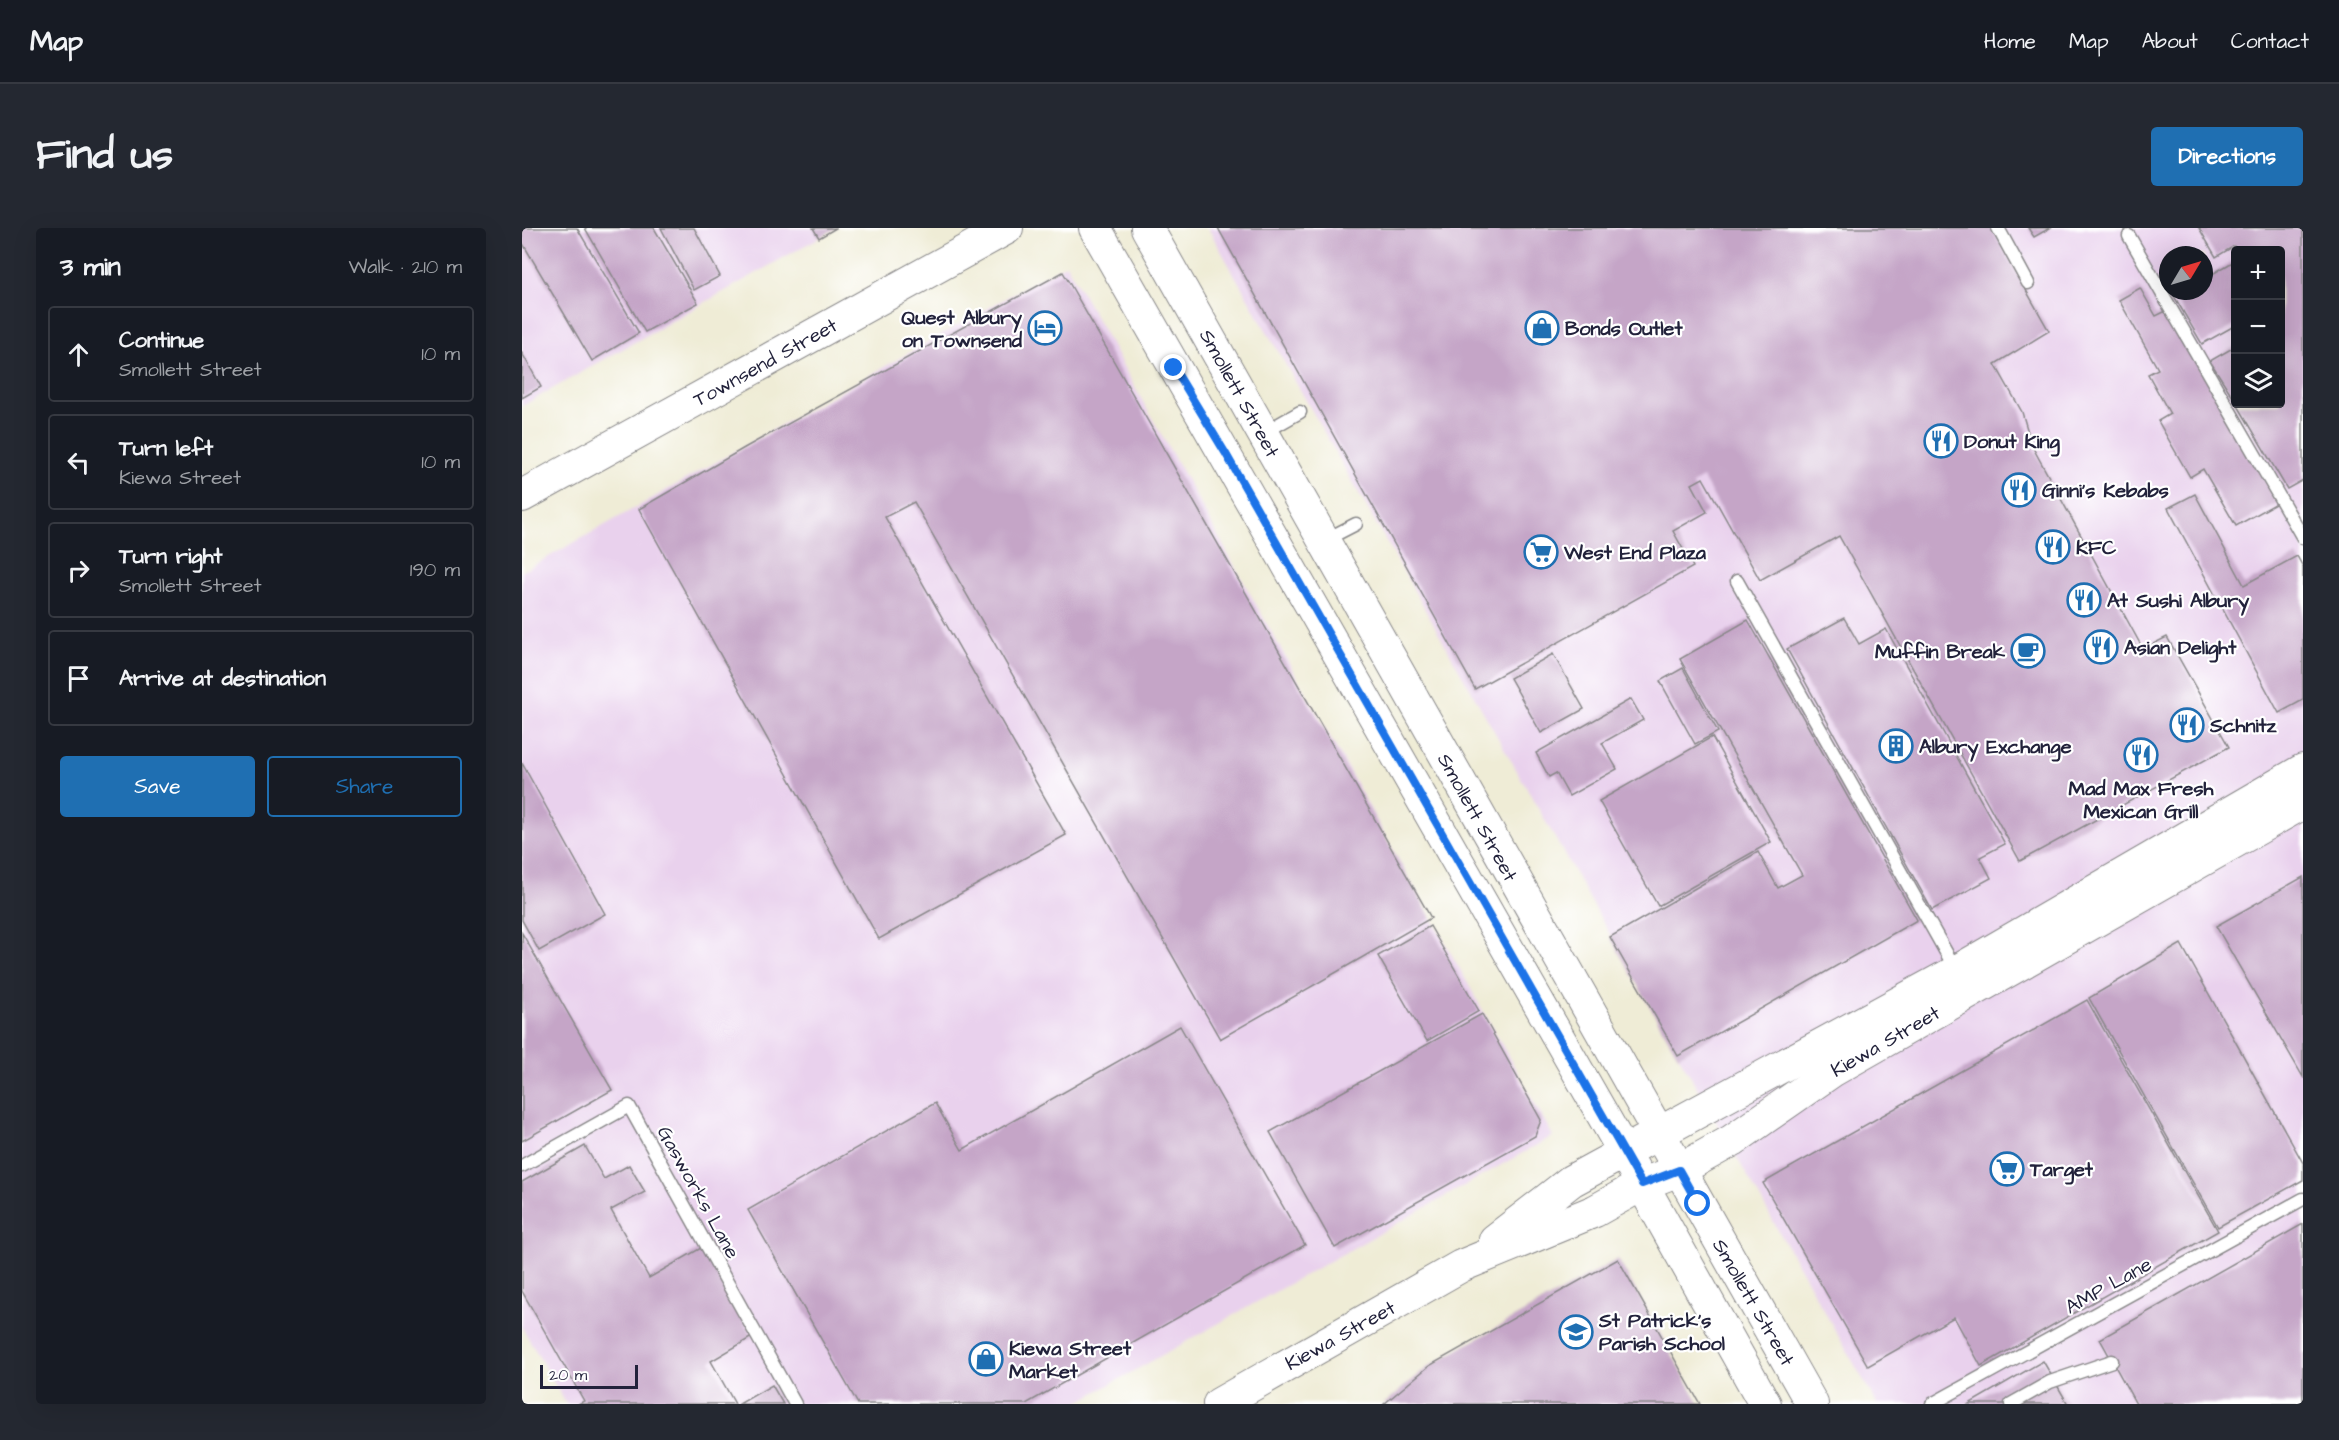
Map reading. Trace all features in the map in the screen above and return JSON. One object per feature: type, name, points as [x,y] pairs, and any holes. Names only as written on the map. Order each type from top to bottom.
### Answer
[{"type":"street","name":"Townsend Street","points":[[522,496],[1007,228]]},
{"type":"street","name":"Smollett Street","points":[[1095,228],[1624,1152],[1765,1404]]},
{"type":"street","name":"Smollett Street","points":[[1147,228],[1812,1404]]},
{"type":"street","points":[[1226,454],[1262,434]]},
{"type":"street","points":[[1286,561],[1322,541]]},
{"type":"street","name":"Kiewa Street","points":[[1219,1404],[1461,1266],[1595,1211],[1642,1184],[1679,1170],[1733,1140],[1963,982],[2303,770]]},
{"type":"street","name":"Kiewa Street","points":[[1461,1266],[1571,1181],[1658,1133],[1963,982],[2303,803]]},
{"type":"lane","points":[[1998,228],[2028,283]]},
{"type":"lane","points":[[2129,236],[2303,538]]},
{"type":"lane","points":[[1262,434],[1300,412]]},
{"type":"lane","points":[[1322,541],[1356,524]]},
{"type":"lane","points":[[1737,581],[1963,982]]},
{"type":"lane","name":"Gasworks Lane","points":[[522,1166],[629,1106],[795,1404]]},
{"type":"lane","name":"AMP Lane","points":[[1932,1404],[2303,1199]]},
{"type":"lane","points":[[2011,1404],[2050,1382],[2112,1361]]},
{"type":"shaded area","points":[[522,228],[836,228],[522,406]]},
{"type":"shaded area","points":[[1208,228],[2303,228],[2303,1404],[1877,1404]]},
{"type":"shaded area","points":[[1066,264],[1553,1136],[1075,1404],[566,1404],[522,1327],[522,572]]},
{"type":"building","points":[[522,228],[577,228],[639,333],[592,361],[522,242]]},
{"type":"building","points":[[585,228],[654,228],[698,303],[645,332]]},
{"type":"building","points":[[661,228],[694,228],[720,276],[694,290]]},
{"type":"building","points":[[813,228],[836,228],[819,238]]},
{"type":"building","name":"West End Plaza","points":[[1218,228],[1991,228],[2049,331],[1995,364],[2022,412],[2032,446],[2143,649],[2167,637],[2229,747],[2020,861],[1839,536],[1760,580],[1703,478],[1692,484],[1707,512],[1673,531],[1693,567],[1475,689]]},
{"type":"building","points":[[2028,228],[2050,228],[2034,237]]},
{"type":"building","points":[[2199,228],[2303,228],[2303,480],[2287,489],[2239,408],[2285,408],[2285,246],[2231,246],[2216,257],[2213,246],[2210,246]]},
{"type":"building","points":[[2231,263],[2231,328],[2202,344],[2176,300],[2213,300],[2213,274]]},
{"type":"building","points":[[1063,272],[1431,918],[1220,1039],[914,502],[885,517],[1066,835],[879,939],[639,509],[746,447]]},
{"type":"building","points":[[2140,288],[2156,316],[2168,310],[2277,503],[2236,526],[2203,469],[2190,477],[2158,421],[2170,414],[2148,374],[2158,369],[2119,300]]},
{"type":"building","points":[[2231,349],[2231,394],[2210,361]]},
{"type":"building","points":[[522,353],[541,387],[522,398]]},
{"type":"building","points":[[2195,494],[2244,585],[2297,556],[2303,567],[2303,700],[2279,713],[2168,508]]},
{"type":"building","name":"Albury Exchange","points":[[1844,618],[1859,644],[1886,629],[2005,844],[1980,857],[1991,878],[1932,910],[1787,649]]},
{"type":"building","points":[[1748,620],[1917,920],[1678,1056],[1610,937],[1758,852],[1778,888],[1802,875],[1680,659]]},
{"type":"building","points":[[1553,654],[1584,709],[1541,733],[1510,678]]},
{"type":"building","points":[[1683,668],[1718,732],[1695,744],[1660,681]]},
{"type":"building","points":[[1631,699],[1643,720],[1602,743],[1617,769],[1569,796],[1556,773],[1549,777],[1536,753]]},
{"type":"building","points":[[1712,737],[1771,842],[1658,906],[1599,801]]},
{"type":"building","points":[[522,763],[605,914],[539,951],[522,920]]},
{"type":"building","points":[[2303,877],[2303,1077],[2216,926]]},
{"type":"building","points":[[1430,926],[1479,1011],[1427,1041],[1378,956]]},
{"type":"building","points":[[522,933],[612,1090],[522,1141]]},
{"type":"building","points":[[2181,944],[2303,1163],[2303,1180],[2218,1227],[2089,998]]},
{"type":"building","points":[[2087,1000],[2218,1231],[1981,1366],[1954,1317],[1868,1366],[1763,1183]]},
{"type":"building","points":[[1482,1014],[1541,1120],[1535,1136],[1335,1248],[1270,1132]]},
{"type":"building","points":[[1180,1026],[1305,1245],[1026,1404],[858,1404],[748,1210],[935,1103],[962,1150]]},
{"type":"building","points":[[585,1146],[604,1179],[629,1165],[645,1192],[611,1210],[649,1278],[701,1248],[752,1337],[711,1361],[735,1404],[578,1404],[584,1401],[522,1291],[522,1182]]},
{"type":"building","points":[[2303,1224],[2303,1404],[2136,1404],[2100,1339]]},
{"type":"building","name":"St Patrick's Parish School","points":[[1618,1259],[1700,1404],[1384,1404],[1429,1366]]},
{"type":"building","points":[[2043,1361],[2068,1404],[1969,1404]]},
{"type":"building","points":[[772,1385],[783,1404],[739,1404]]},
{"type":"place","name":"Quest Albury on Townsend","points":[[1045,328]]},
{"type":"place","name":"Bonds Outlet","points":[[1542,328]]},
{"type":"place","name":"Donut King","points":[[1941,441]]},
{"type":"place","name":"Ginni's Kebabs","points":[[2019,490]]},
{"type":"place","name":"KFC","points":[[2053,547]]},
{"type":"place","name":"West End Plaza","points":[[1541,552]]},
{"type":"place","name":"At Sushi Albury","points":[[2084,600]]},
{"type":"place","name":"Asian Delight","points":[[2101,647]]},
{"type":"place","name":"Muffin Break","points":[[2028,651]]},
{"type":"place","name":"Schnitz","points":[[2187,725]]},
{"type":"place","name":"Albury Exchange","points":[[1896,746]]},
{"type":"place","name":"Mad Max Fresh Mexican Grill","points":[[2141,755]]},
{"type":"place","name":"Target","points":[[2007,1169]]},
{"type":"place","name":"St Patrick's Parish School","points":[[1576,1332]]},
{"type":"place","name":"Kiewa Street Market","points":[[986,1359]]},
{"type":"route","points":[[1174,368],[1226,454],[1642,1184],[1679,1170],[1698,1204]]}]
